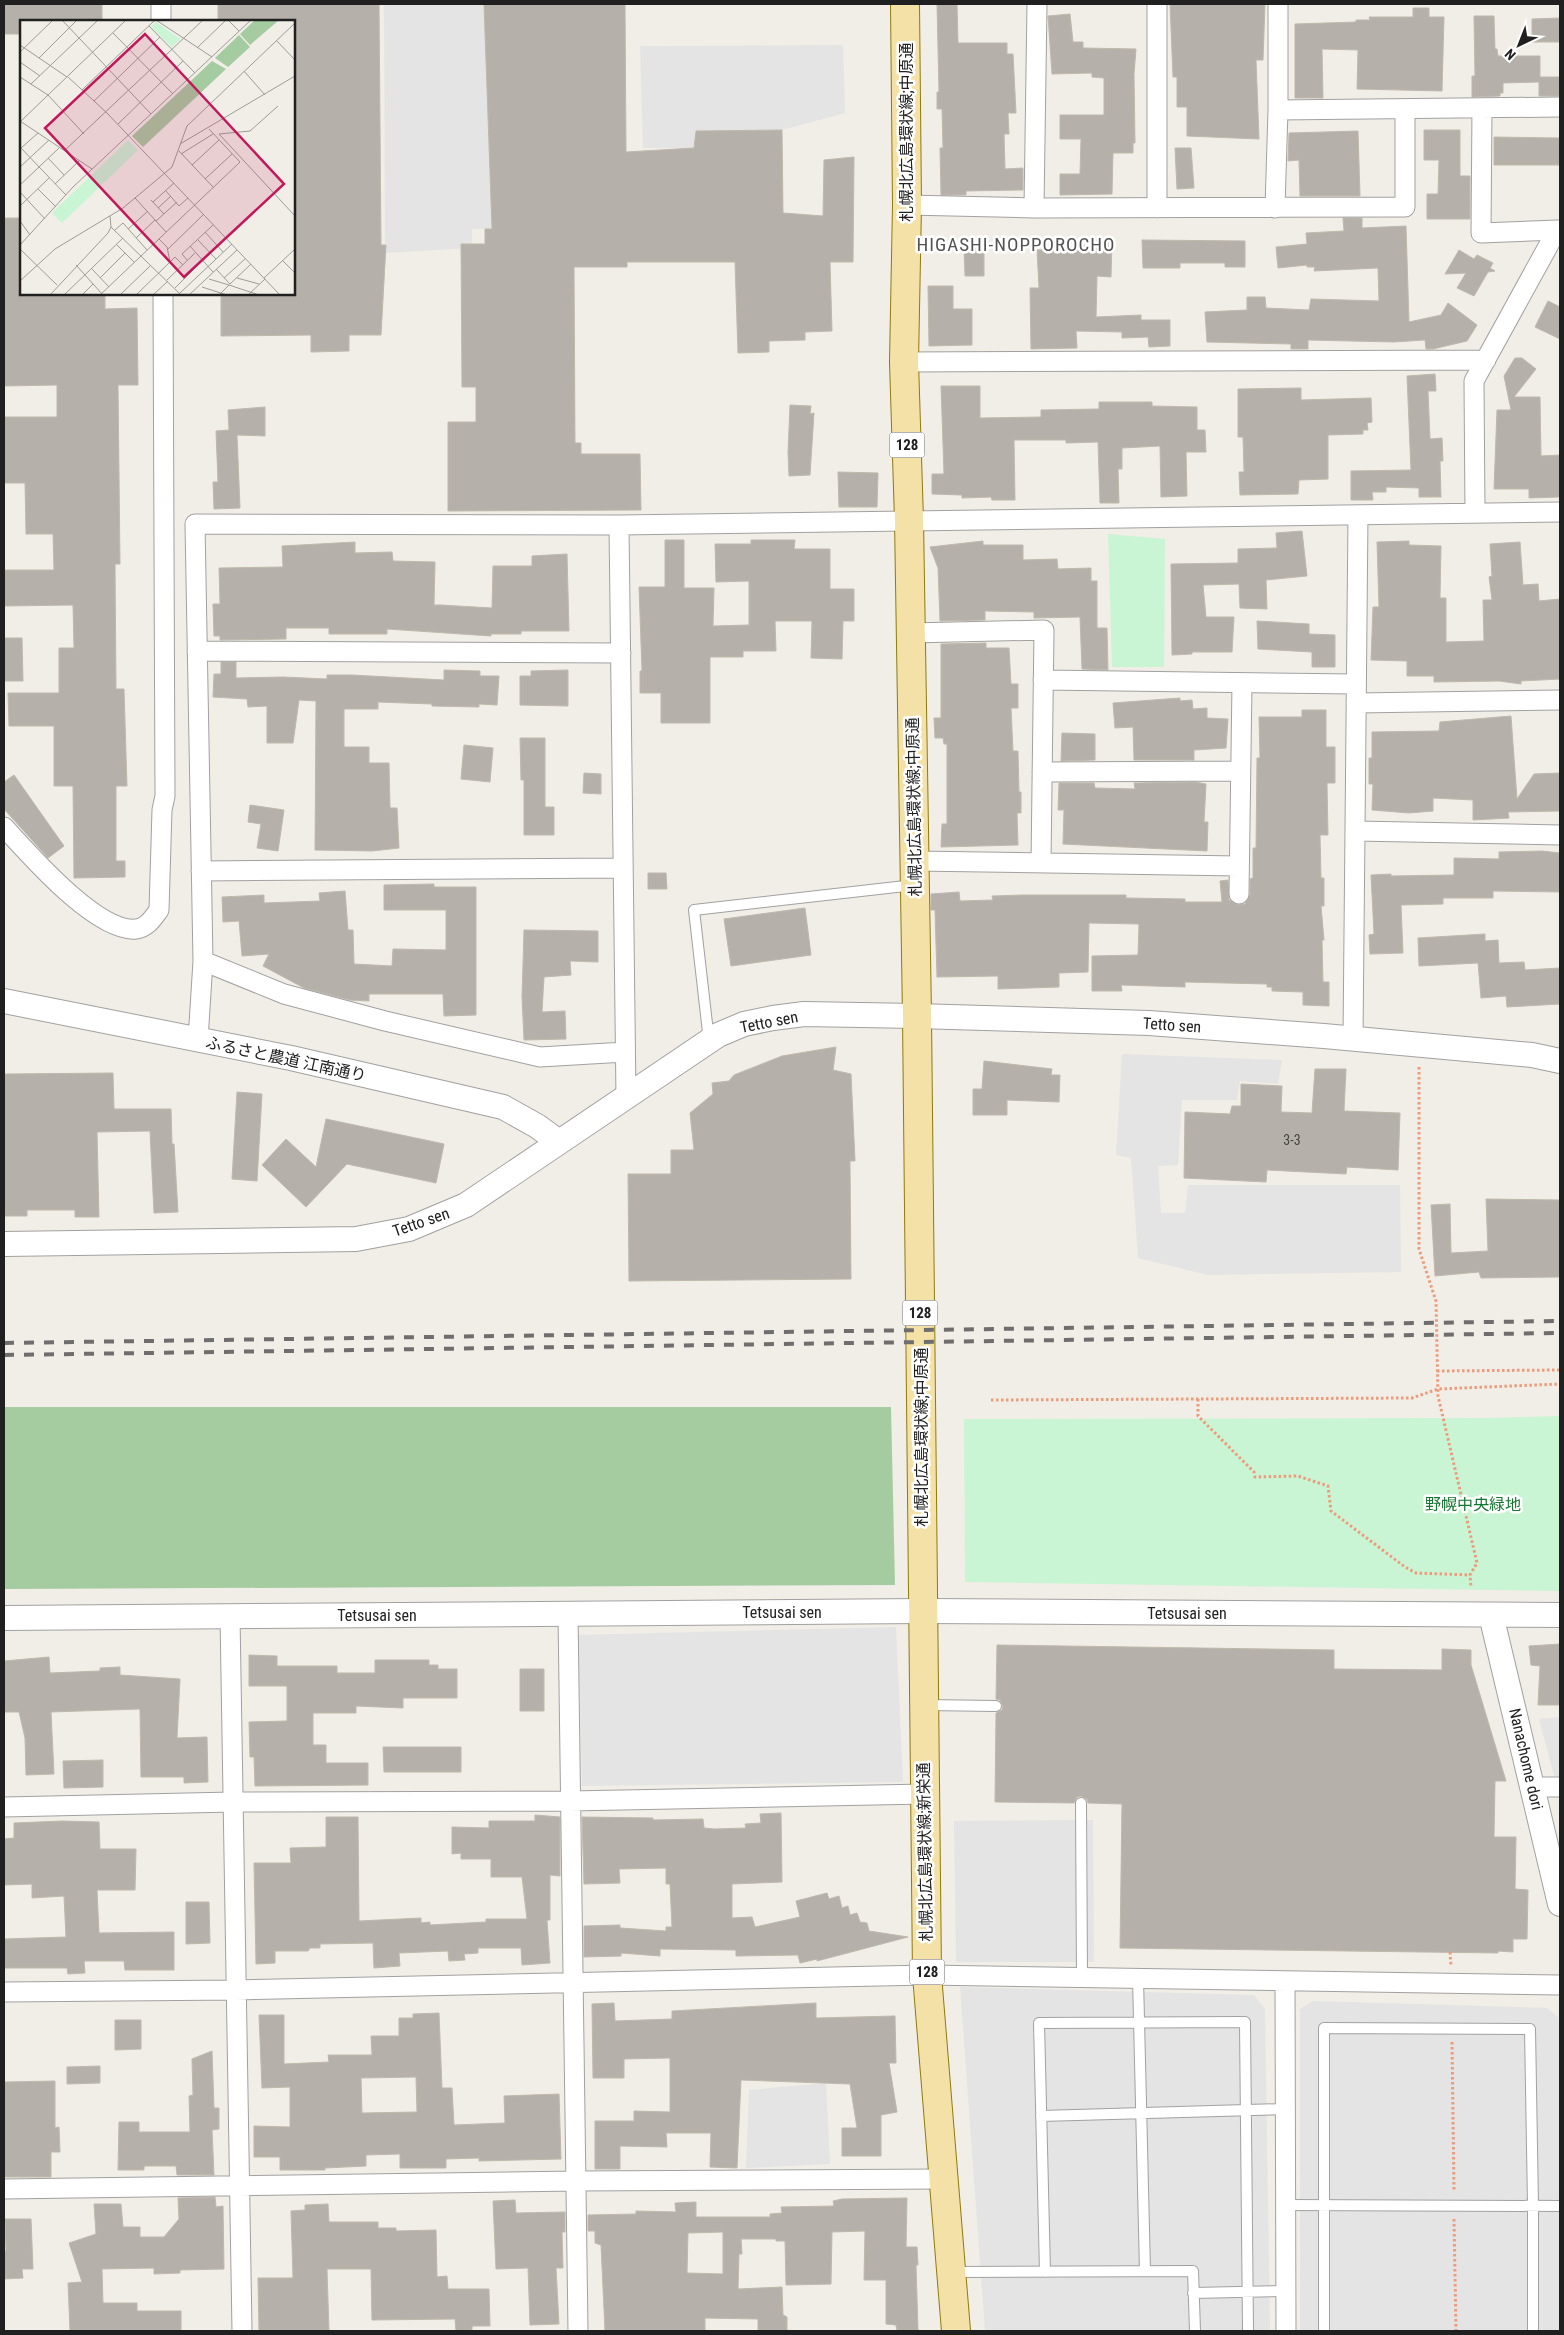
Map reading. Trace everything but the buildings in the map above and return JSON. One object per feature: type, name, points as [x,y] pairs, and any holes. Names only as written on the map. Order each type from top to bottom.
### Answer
[{"type":"main road","name":"札幌北広島環状線;中原通","points":[[905,4],[907,205],[904,362],[909,520],[915,873],[922,1611]]},
{"type":"main road","name":"札幌北広島環状線;新栄通","points":[[922,1611],[927,1975],[956,2331]]},
{"type":"street","points":[[161,4],[161,20]]},
{"type":"street","points":[[1034,208],[1037,4]]},
{"type":"street","points":[[1157,4],[1157,208]]},
{"type":"street","points":[[1276,208],[1278,4]]},
{"type":"street","points":[[1278,110],[1560,107]]},
{"type":"street","points":[[1482,108],[1481,233],[1559,230]]},
{"type":"street","points":[[907,205],[1034,208],[1405,207],[1405,109]]},
{"type":"street","points":[[1475,513],[1474,382],[1559,230]]},
{"type":"street","points":[[4,827],[51,876],[97,916],[121,928],[137,929],[150,923],[159,910],[162,810],[165,796],[162,295]]},
{"type":"street","points":[[904,362],[1486,360]]},
{"type":"street","points":[[198,1040],[203,961],[195,524],[619,526],[909,520],[1560,512]]},
{"type":"street","points":[[1352,1038],[1358,515]]},
{"type":"street","points":[[619,526],[626,1096]]},
{"type":"street","points":[[911,633],[1044,630],[1041,863]]},
{"type":"street","points":[[198,651],[621,653]]},
{"type":"street","points":[[1042,680],[1242,683],[1356,693],[1560,700]]},
{"type":"street","points":[[1239,894],[1242,683]]},
{"type":"street","points":[[1042,772],[1240,772]]},
{"type":"street","points":[[1355,831],[1560,835]]},
{"type":"street","points":[[915,873],[1041,863],[1239,866]]},
{"type":"street","points":[[201,871],[623,868]]},
{"type":"street","points":[[203,961],[284,994],[385,1021],[540,1058],[625,1052]]},
{"type":"street","name":"ふるさと農道 江南通り","points":[[4,1001],[291,1058],[503,1107],[559,1142]]},
{"type":"street","name":"Tetto sen","points":[[4,1244],[356,1239],[383,1235],[438,1218],[466,1205],[718,1035],[744,1024],[804,1014],[1149,1023],[1352,1038],[1532,1055],[1560,1061]]},
{"type":"street","name":"Tetsusai sen","points":[[4,1618],[922,1611],[1560,1615]]},
{"type":"street","points":[[568,1614],[578,2331]]},
{"type":"street","name":"Nanachome dori","points":[[1491,1615],[1560,1904]]},
{"type":"street","points":[[230,1616],[242,2331]]},
{"type":"street","points":[[1532,1787],[1560,1787]]},
{"type":"street","points":[[4,1807],[233,1802],[570,1801],[925,1794]]},
{"type":"street","points":[[4,1992],[236,1990],[573,1981],[927,1975],[1560,1985]]},
{"type":"street","points":[[1285,1981],[1286,2331]]},
{"type":"street","points":[[4,2189],[576,2181],[944,2179]]},
{"type":"lane","points":[[709,1041],[694,910],[915,873]]},
{"type":"lane","points":[[924,1705],[996,1706]]},
{"type":"lane","points":[[1081,1803],[1082,1977]]},
{"type":"lane","points":[[1138,1978],[1145,2271]]},
{"type":"lane","points":[[1045,2272],[1039,2023],[1245,2022],[1248,2331]]},
{"type":"lane","points":[[1324,2331],[1324,2028],[1452,2028],[1530,2029],[1533,2331]]},
{"type":"lane","points":[[1041,2116],[1286,2109]]},
{"type":"lane","points":[[1286,2205],[1560,2206]]},
{"type":"lane","points":[[951,2272],[1193,2271],[1194,2331]]},
{"type":"lane","points":[[1193,2293],[1286,2291]]},
{"type":"path","points":[[1419,1066],[1419,1249],[1436,1301],[1438,1389],[1476,1563],[1470,1575],[1470,1587]]},
{"type":"path","points":[[1437,1371],[1560,1370]]},
{"type":"path","points":[[991,1400],[1412,1398],[1438,1389],[1560,1384]]},
{"type":"path","points":[[1198,1399],[1198,1416],[1254,1472],[1255,1477],[1298,1476],[1328,1486],[1332,1511],[1406,1567],[1416,1573],[1470,1575]]},
{"type":"path","points":[[1450,1952],[1451,1983]]},
{"type":"path","points":[[1452,2028],[1456,2331]]},
{"type":"green space","points":[[1108,534],[1165,539],[1164,667],[1112,667]]},
{"type":"green space","points":[[4,1407],[891,1407],[895,1585],[4,1589]]},
{"type":"green space","name":"野幌中央緑地","points":[[1560,1416],[1560,1591],[965,1582],[964,1419],[1487,1418]]},
{"type":"shaded area","points":[[384,4],[492,4],[492,229],[472,229],[472,248],[385,253]]},
{"type":"shaded area","points":[[843,45],[845,113],[782,130],[696,131],[694,148],[643,148],[640,46]]},
{"type":"shaded area","points":[[1122,1054],[1282,1060],[1278,1084],[1240,1081],[1237,1100],[1182,1100],[1178,1165],[1158,1166],[1161,1213],[1185,1213],[1188,1185],[1400,1185],[1401,1272],[1208,1275],[1138,1258],[1131,1158],[1116,1155]]},
{"type":"shaded area","points":[[896,1627],[903,1782],[582,1786],[578,1635]]},
{"type":"shaded area","points":[[1560,1717],[1560,1776],[1554,1776],[1539,1719]]},
{"type":"shaded area","points":[[1093,1820],[1094,1962],[956,1962],[954,1821]]},
{"type":"shaded area","points":[[960,1987],[1254,1995],[1265,2009],[1270,2331],[985,2331]]},
{"type":"shaded area","points":[[1313,2001],[1547,2008],[1558,2017],[1560,2028],[1560,2331],[1300,2331],[1300,2009]]},
{"type":"shaded area","points":[[826,2083],[830,2164],[746,2168],[749,2090]]},
{"type":"railway","points":[[4,1343],[1560,1321]]},
{"type":"railway","points":[[4,1355],[1560,1333]]},
{"type":"district","name":"HIGASHI-NOPPOROCHO","points":[[1016,244]]}]
